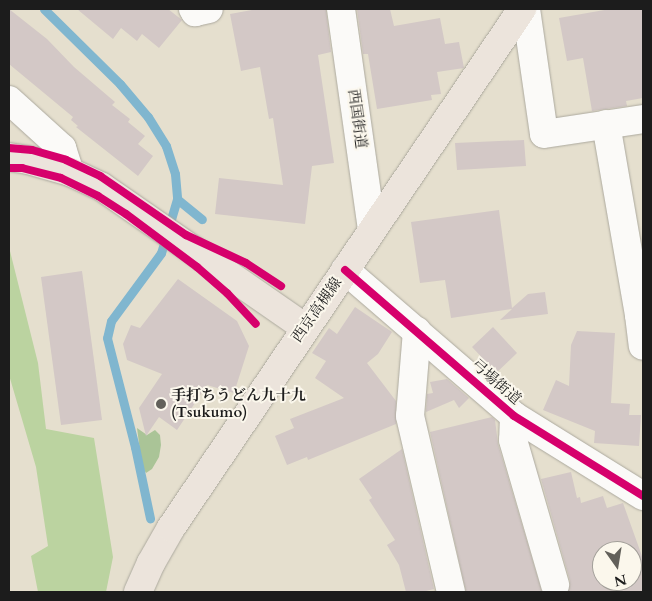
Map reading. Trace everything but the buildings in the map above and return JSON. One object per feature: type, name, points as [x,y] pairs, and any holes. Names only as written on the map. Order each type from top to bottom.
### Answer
[{"type":"main road","name":"西京高槻線","points":[[138,592],[150,563],[170,528],[304,327],[524,9]]},
{"type":"main road","points":[[9,158],[28,160],[70,172],[102,187],[304,327]]},
{"type":"street","points":[[193,9],[195,12],[209,9]]},
{"type":"street","name":"西国街道","points":[[341,9],[372,229]]},
{"type":"street","points":[[524,9],[544,134],[643,119]]},
{"type":"street","points":[[9,100],[62,148],[70,172]]},
{"type":"street","points":[[606,124],[641,314],[643,346]]},
{"type":"street","name":"弓場街道","points":[[344,270],[514,416],[641,499]]},
{"type":"street","points":[[417,331],[410,416],[451,592]]},
{"type":"street","points":[[514,416],[513,440],[555,585]]},
{"type":"green space","points":[[9,247],[38,363],[46,429],[94,438],[113,557],[106,592],[38,592],[31,556],[48,546],[36,467],[9,375]]},
{"type":"green space","points":[[137,428],[147,435],[155,430],[160,435],[159,457],[152,469],[146,473],[142,466]]},
{"type":"waterway","points":[[44,9],[120,84],[148,117],[166,146],[175,174],[177,199],[161,253],[111,321],[107,338],[135,447],[150,518]]},
{"type":"waterway","points":[[177,199],[202,219]]},
{"type":"cycle path","points":[[9,148],[32,150],[66,160],[100,176],[186,235],[246,263],[281,286]]},
{"type":"cycle path","points":[[9,168],[22,168],[61,178],[98,196],[126,214],[197,267],[227,293],[256,324]]},
{"type":"cycle path","points":[[345,270],[514,416],[643,496]]},
{"type":"place","name":"手打ちうどん九十九 (Tsukumo)","points":[[161,404]]}]
